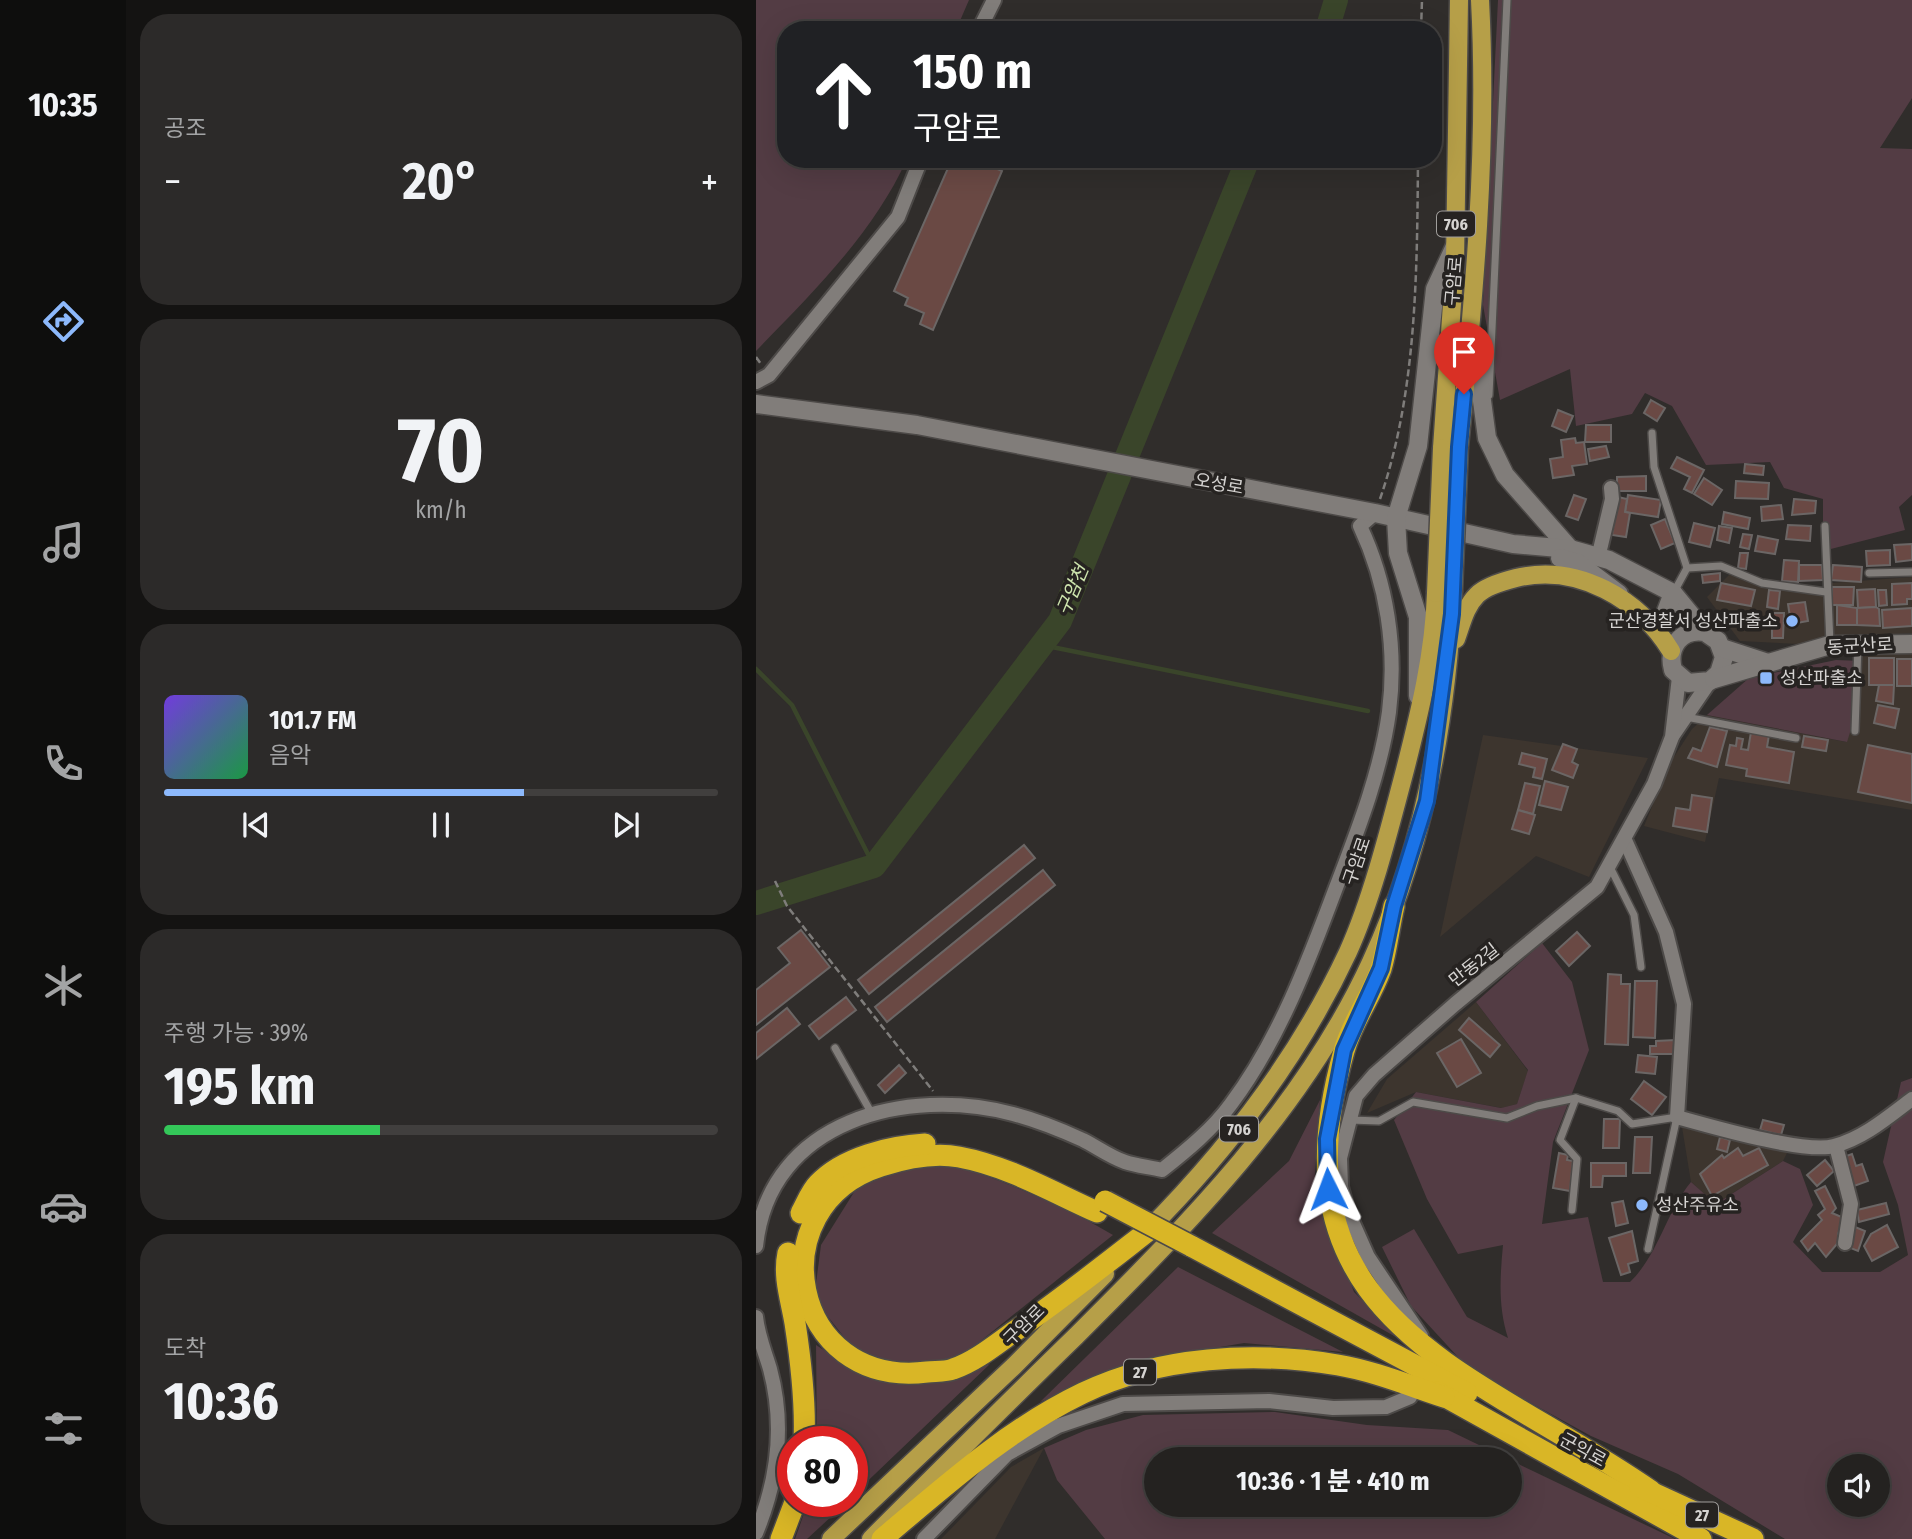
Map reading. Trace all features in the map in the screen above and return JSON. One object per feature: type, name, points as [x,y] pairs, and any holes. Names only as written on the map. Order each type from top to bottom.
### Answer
[{"type":"highway","points":[[1394,906],[1381,968],[1344,1050],[1327,1139],[1326,1168],[1331,1209],[1351,1265],[1394,1321],[1443,1362],[1602,1457],[1651,1491]]},
{"type":"highway","points":[[804,1426],[805,1409],[789,1297],[787,1261],[793,1226],[818,1184],[854,1160],[893,1146],[950,1143],[993,1153],[1101,1206],[1187,1251],[1444,1396]]},
{"type":"highway","points":[[1101,1206],[1002,1168],[957,1157],[911,1156],[873,1168],[842,1184],[819,1204],[804,1238],[800,1270],[811,1314],[829,1343],[865,1367],[901,1376],[953,1369],[984,1353],[1046,1310],[1148,1231]]},
{"type":"highway","name":"27","points":[[1187,1251],[1415,1364],[1612,1474],[1753,1539]]},
{"type":"highway","name":"27","points":[[882,1539],[1011,1435],[1084,1393],[1139,1373],[1203,1360],[1268,1358],[1339,1365],[1444,1396]]},
{"type":"highway","name":"군익로","points":[[1444,1396],[1701,1539]]},
{"type":"highway","points":[[781,1539],[789,1517]]},
{"type":"main road","name":"구암로","points":[[871,1539],[1173,1239],[1255,1146],[1315,1062],[1371,963],[1394,906],[1427,801],[1447,665],[1444,593],[1450,447],[1459,0]]},
{"type":"main road","name":"구암로","points":[[1450,447],[1471,322],[1484,83],[1480,0]]},
{"type":"main road","points":[[1418,717],[1418,617],[1398,553],[1396,517],[1418,446],[1435,289],[1455,246]]},
{"type":"main road","points":[[1471,322],[1487,438],[1505,475],[1570,549]]},
{"type":"main road","name":"오성로","points":[[756,404],[917,425],[1396,517],[1513,544],[1570,549],[1637,573],[1673,593]]},
{"type":"main road","points":[[1513,544],[1578,563],[1598,576],[1658,630],[1671,651],[1673,670],[1688,683],[1712,680],[1723,665],[1722,648]]},
{"type":"main road","points":[[1447,665],[1466,609],[1479,594],[1513,578],[1536,573],[1569,575],[1600,586],[1633,607]]},
{"type":"main road","name":"구암로","points":[[831,1539],[1014,1366],[1148,1231],[1258,1107],[1303,1035],[1349,951],[1389,832],[1418,717],[1444,593]]},
{"type":"main road","points":[[1658,630],[1673,593],[1722,648],[1768,663]]},
{"type":"main road","points":[[1671,651],[1675,643],[1688,633],[1705,632]]},
{"type":"main road","name":"동군산로","points":[[1712,680],[1830,645],[1912,644]]},
{"type":"street","points":[[984,21],[994,0]]},
{"type":"street","points":[[756,382],[769,375],[898,217],[917,168]]},
{"type":"street","points":[[1598,558],[1612,499],[1611,488]]},
{"type":"street","points":[[756,1246],[759,1216],[783,1175],[813,1142],[853,1119],[941,1102],[1013,1114],[1081,1139],[1124,1162],[1162,1170],[1230,1106],[1260,1060],[1311,953],[1363,815],[1389,712],[1391,643],[1376,561],[1360,526],[1375,513]]},
{"type":"street","points":[[1672,737],[1679,677]]},
{"type":"street","points":[[1672,737],[1712,680]]},
{"type":"street","name":"만동2길","points":[[1439,1351],[1422,1336],[1355,1232],[1341,1187],[1340,1158],[1356,1096],[1374,1075],[1455,1004],[1555,925],[1597,887],[1654,784],[1672,737]]},
{"type":"street","points":[[1625,840],[1666,932],[1684,1004],[1677,1117],[1821,1149],[1863,1135],[1912,1099]]},
{"type":"street","points":[[1836,1146],[1851,1204],[1845,1243]]},
{"type":"street","points":[[756,1317],[771,1371],[779,1421],[778,1460],[766,1508],[756,1533]]},
{"type":"street","points":[[924,1539],[1007,1454],[1058,1426],[1124,1404],[1269,1401],[1333,1408],[1386,1407],[1410,1397]]},
{"type":"lane","points":[[1487,438],[1507,0]]},
{"type":"lane","points":[[1652,433],[1654,467],[1687,568],[1673,593]]},
{"type":"lane","points":[[1825,526],[1830,645]]},
{"type":"lane","points":[[1687,568],[1721,566],[1762,583],[1826,592]]},
{"type":"lane","points":[[1869,573],[1912,572]]},
{"type":"lane","points":[[1855,731],[1858,645]]},
{"type":"lane","points":[[1685,717],[1796,738]]},
{"type":"lane","points":[[1610,866],[1634,915],[1641,967]]},
{"type":"lane","points":[[835,1048],[873,1114]]},
{"type":"lane","points":[[1572,1210],[1577,1159],[1560,1140],[1576,1098]]},
{"type":"lane","points":[[1349,1120],[1379,1121],[1413,1102],[1507,1118],[1537,1106],[1576,1098],[1618,1111],[1632,1124],[1677,1117],[1648,1249]]},
{"type":"path","points":[[1421,21],[1422,0]]},
{"type":"path","points":[[1375,513],[1395,454],[1410,347],[1418,237],[1418,168]]},
{"type":"path","points":[[775,881],[787,906],[941,1102]]},
{"type":"shaded area","points":[[756,0],[969,0],[960,21],[777,21],[777,168],[902,168],[877,212],[840,261],[756,351]]},
{"type":"shaded area","points":[[1498,0],[1912,0],[1912,98],[1880,148],[1912,149],[1912,495],[1899,507],[1905,530],[1823,551],[1823,499],[1784,488],[1770,462],[1706,465],[1672,406],[1645,393],[1632,414],[1576,426],[1570,369],[1500,400],[1483,305]]},
{"type":"shaded area","points":[[1729,575],[1822,596],[1831,583],[1912,577],[1912,633],[1842,637],[1799,644],[1740,641],[1707,597]]},
{"type":"shaded area","points":[[1912,649],[1912,810],[1719,778],[1705,842],[1644,826],[1670,763],[1692,729],[1707,715],[1846,742],[1860,700],[1862,651]]},
{"type":"shaded area","points":[[1836,660],[1861,661],[1860,700],[1847,742],[1707,715],[1749,678]]},
{"type":"shaded area","points":[[1483,735],[1648,758],[1589,877],[1536,856],[1440,937]]},
{"type":"shaded area","points":[[1542,943],[1572,982],[1589,1050],[1553,1142],[1542,1224],[1588,1217],[1603,1282],[1630,1282],[1640,1271],[1691,1182],[1716,1204],[1783,1161],[1800,1169],[1813,1205],[1793,1242],[1822,1272],[1880,1272],[1908,1255],[1898,1205],[1883,1162],[1901,1082],[1912,1078],[1912,1539],[1785,1539],[1678,1474],[1591,1436],[1469,1369],[1411,1306],[1382,1247],[1414,1229],[1467,1317],[1508,1338],[1501,1303],[1503,1245],[1458,1254],[1427,1199],[1394,1120],[1416,1092],[1501,1108],[1517,1104],[1528,1070],[1476,1002]]},
{"type":"shaded area","points":[[1476,1002],[1528,1071],[1517,1104],[1502,1108],[1416,1092],[1367,1113],[1387,1079]]},
{"type":"shaded area","points":[[1320,1100],[1314,1188],[1354,1292],[1403,1341],[1212,1233],[1289,1161]]},
{"type":"shaded area","points":[[1682,1127],[1788,1151],[1783,1161],[1716,1204],[1691,1182]]},
{"type":"shaded area","points":[[949,1163],[1033,1194],[1113,1235],[957,1360],[897,1366],[855,1351],[814,1299],[821,1245],[856,1189],[897,1171]]},
{"type":"shaded area","points":[[1178,1267],[1343,1352],[1244,1343],[1131,1362],[1040,1402]]},
{"type":"shaded area","points":[[816,1345],[864,1376],[923,1384],[990,1364],[868,1481],[868,1426],[817,1426]]},
{"type":"shaded area","points":[[1275,1412],[1367,1425],[1448,1430],[1483,1447],[1144,1447],[1144,1517],[1522,1517],[1522,1466],[1675,1539],[1105,1539],[1057,1480],[1044,1448],[1086,1430],[1143,1415]]},
{"type":"shaded area","points":[[1044,1448],[995,1539],[941,1539],[1011,1467]]},
{"type":"shaded area","points":[[803,1517],[831,1517],[807,1539],[795,1539]]},
{"type":"building","points":[[948,168],[995,168],[1002,171],[933,330],[920,324],[924,313],[905,305],[908,298],[894,291]]},
{"type":"building","points":[[1651,400],[1665,408],[1657,421],[1644,413]]},
{"type":"building","points":[[1558,410],[1573,416],[1566,432],[1552,426]]},
{"type":"building","points":[[1586,425],[1611,425],[1611,442],[1585,442]]},
{"type":"building","points":[[1575,438],[1576,443],[1584,442],[1587,464],[1572,466],[1574,475],[1553,478],[1550,459],[1563,457],[1561,440]]},
{"type":"building","points":[[1606,446],[1609,457],[1590,461],[1588,449]]},
{"type":"building","points":[[1677,457],[1704,470],[1692,493],[1684,489],[1690,477],[1671,468]]},
{"type":"building","points":[[1745,464],[1764,466],[1763,475],[1744,473]]},
{"type":"building","points":[[1646,476],[1646,491],[1617,491],[1617,477]]},
{"type":"building","points":[[1704,478],[1722,490],[1712,505],[1694,494]]},
{"type":"building","points":[[1736,481],[1769,483],[1768,499],[1735,498]]},
{"type":"building","points":[[1574,495],[1586,499],[1578,520],[1566,516]]},
{"type":"building","points":[[1628,495],[1661,500],[1658,517],[1625,512]]},
{"type":"building","points":[[1618,497],[1627,499],[1625,512],[1630,513],[1626,537],[1612,535]]},
{"type":"building","points":[[1794,499],[1816,501],[1815,513],[1792,515]]},
{"type":"building","points":[[1781,505],[1783,519],[1762,521],[1761,507]]},
{"type":"building","points":[[1724,512],[1750,518],[1748,529],[1722,524]]},
{"type":"building","points":[[1665,519],[1675,543],[1661,549],[1651,525]]},
{"type":"building","points":[[1694,523],[1715,528],[1710,547],[1689,542]]},
{"type":"building","points":[[1788,525],[1811,526],[1810,541],[1786,539]]},
{"type":"building","points":[[1719,526],[1732,528],[1729,543],[1717,540]]},
{"type":"building","points":[[1743,534],[1752,535],[1749,549],[1740,547]]},
{"type":"building","points":[[1758,536],[1778,540],[1775,554],[1755,551]]},
{"type":"building","points":[[1912,544],[1912,560],[1896,562],[1894,545]]},
{"type":"building","points":[[1890,550],[1890,565],[1867,566],[1866,551]]},
{"type":"building","points":[[1740,553],[1748,553],[1746,569],[1738,568]]},
{"type":"building","points":[[1784,560],[1799,561],[1798,582],[1782,581]]},
{"type":"building","points":[[1799,565],[1822,565],[1823,580],[1799,581]]},
{"type":"building","points":[[1833,565],[1862,567],[1861,582],[1831,580]]},
{"type":"building","points":[[1720,573],[1720,581],[1703,583],[1702,575]]},
{"type":"building","points":[[1721,583],[1755,590],[1751,606],[1717,600]]},
{"type":"building","points":[[1912,583],[1912,599],[1907,599],[1907,604],[1892,605],[1892,584]]},
{"type":"building","points":[[1832,587],[1854,587],[1853,605],[1832,605]]},
{"type":"building","points":[[1875,589],[1876,607],[1858,608],[1857,590]]},
{"type":"building","points":[[1769,590],[1780,591],[1778,609],[1767,607]]},
{"type":"building","points":[[1878,590],[1886,590],[1887,605],[1879,606]]},
{"type":"building","points":[[1805,602],[1808,621],[1791,624],[1788,604]]},
{"type":"building","points":[[1837,605],[1857,608],[1857,625],[1837,625]]},
{"type":"building","points":[[1857,608],[1879,609],[1880,626],[1857,625]]},
{"type":"building","points":[[1912,608],[1912,626],[1883,628],[1882,610]]},
{"type":"building","points":[[1772,613],[1784,613],[1783,638],[1772,638]]},
{"type":"building","points":[[1869,658],[1894,658],[1894,685],[1869,685]]},
{"type":"building","points":[[1897,659],[1912,659],[1912,686],[1897,686]]},
{"type":"building","points":[[1879,685],[1894,685],[1893,704],[1876,701]]},
{"type":"building","points":[[1878,705],[1899,709],[1895,728],[1874,723]]},
{"type":"building","points":[[1710,727],[1727,731],[1717,767],[1688,758],[1693,748],[1701,751]]},
{"type":"building","points":[[1751,732],[1769,735],[1767,747],[1794,752],[1789,783],[1746,776],[1747,769],[1726,765],[1730,745],[1736,746],[1737,738],[1743,739],[1741,749],[1748,750]]},
{"type":"building","points":[[1804,736],[1828,740],[1826,751],[1802,747]]},
{"type":"building","points":[[1563,744],[1577,749],[1572,762],[1578,765],[1573,778],[1552,770]]},
{"type":"building","points":[[1868,745],[1912,754],[1912,803],[1858,792]]},
{"type":"building","points":[[1522,753],[1547,759],[1542,779],[1533,777],[1535,768],[1519,764]]},
{"type":"building","points":[[1545,781],[1568,787],[1561,810],[1539,805]]},
{"type":"building","points":[[1525,783],[1540,786],[1533,814],[1518,810]]},
{"type":"building","points":[[1692,795],[1712,798],[1707,832],[1673,826],[1676,808],[1690,810]]},
{"type":"building","points":[[1518,810],[1535,815],[1529,834],[1512,829]]},
{"type":"building","points":[[1024,845],[1035,858],[869,994],[858,980]]},
{"type":"building","points":[[1043,870],[1055,885],[887,1022],[875,1007]]},
{"type":"building","points":[[801,930],[830,967],[756,1025],[756,990],[790,963],[778,948]]},
{"type":"building","points":[[1577,932],[1590,946],[1569,966],[1556,951]]},
{"type":"building","points":[[1608,974],[1621,975],[1621,984],[1630,984],[1628,1045],[1605,1044]]},
{"type":"building","points":[[1635,981],[1657,981],[1655,1038],[1633,1037]]},
{"type":"building","points":[[846,997],[856,1010],[819,1039],[809,1026]]},
{"type":"building","points":[[787,1008],[800,1024],[756,1059],[756,1033]]},
{"type":"building","points":[[1469,1018],[1500,1045],[1490,1057],[1459,1030]]},
{"type":"building","points":[[1461,1039],[1481,1073],[1457,1087],[1437,1053]]},
{"type":"building","points":[[1675,1040],[1675,1054],[1650,1054],[1650,1046],[1656,1046],[1656,1041]]},
{"type":"building","points":[[1638,1055],[1657,1057],[1655,1074],[1636,1072]]},
{"type":"building","points":[[899,1065],[906,1073],[885,1093],[878,1085]]},
{"type":"building","points":[[1644,1081],[1666,1097],[1652,1115],[1631,1099]]},
{"type":"building","points":[[1604,1119],[1620,1119],[1619,1148],[1603,1148]]},
{"type":"building","points":[[1763,1120],[1784,1125],[1781,1135],[1760,1130]]},
{"type":"building","points":[[1635,1137],[1652,1137],[1650,1173],[1633,1173]]},
{"type":"building","points":[[1720,1137],[1730,1140],[1727,1152],[1717,1149]]},
{"type":"building","points":[[1738,1148],[1743,1156],[1759,1148],[1768,1165],[1712,1196],[1700,1174],[1722,1155],[1724,1158]]},
{"type":"building","points":[[1559,1153],[1568,1155],[1567,1160],[1573,1161],[1570,1191],[1553,1188]]},
{"type":"building","points":[[1852,1154],[1856,1166],[1862,1164],[1868,1181],[1854,1186],[1843,1157]]},
{"type":"building","points":[[1825,1160],[1834,1171],[1817,1186],[1807,1175]]},
{"type":"building","points":[[1591,1163],[1626,1163],[1626,1176],[1603,1176],[1602,1187],[1591,1187]]},
{"type":"building","points":[[1825,1186],[1836,1208],[1832,1213],[1844,1218],[1838,1234],[1842,1238],[1826,1257],[1815,1243],[1808,1251],[1801,1241],[1822,1220],[1818,1215],[1825,1209],[1815,1191]]},
{"type":"building","points":[[1623,1201],[1628,1223],[1616,1226],[1612,1203]]},
{"type":"building","points":[[1886,1203],[1889,1214],[1859,1222],[1857,1210]]},
{"type":"building","points":[[1887,1225],[1898,1247],[1872,1261],[1864,1246],[1871,1234]]},
{"type":"building","points":[[1855,1227],[1865,1231],[1858,1251],[1848,1247]]},
{"type":"building","points":[[1632,1231],[1638,1261],[1628,1264],[1630,1272],[1621,1275],[1609,1238]]},
{"type":"waterway","name":"구암천","points":[[1330,21],[1336,0]]},
{"type":"waterway","name":"구암천","points":[[756,903],[874,866],[1060,621],[1244,168]]},
{"type":"waterway","points":[[1042,645],[1368,711]]},
{"type":"waterway","points":[[756,669],[792,705],[874,866]]},
{"type":"place","name":"군산경찰서 성산파출소","points":[[1792,621]]},
{"type":"place","name":"성산파출소","points":[[1766,678]]},
{"type":"place","name":"성산주유소","points":[[1642,1205]]},
{"type":"route","points":[[1328,1189],[1327,1139],[1344,1050],[1381,968],[1394,906],[1427,801],[1452,614],[1459,447],[1464,394]]}]
